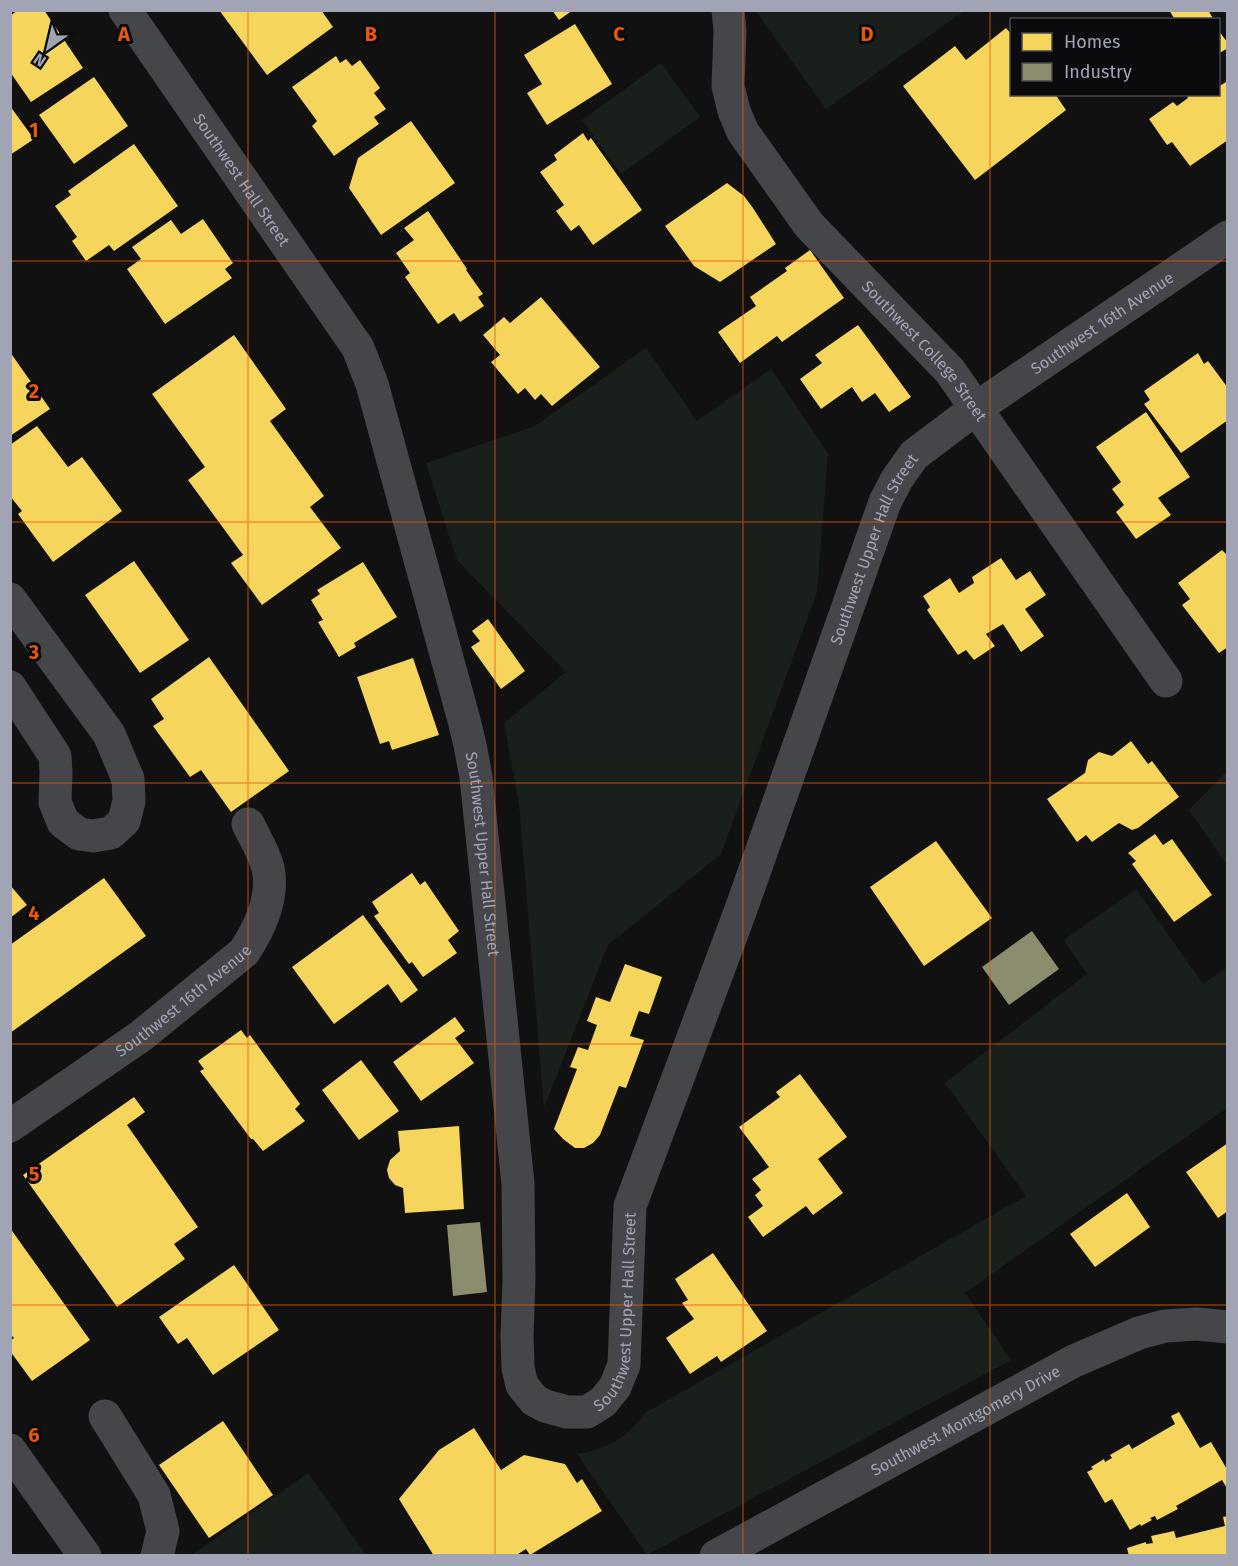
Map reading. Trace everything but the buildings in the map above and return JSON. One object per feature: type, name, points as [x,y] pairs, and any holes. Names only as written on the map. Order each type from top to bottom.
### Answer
[{"type":"street","name":"Southwest Hall Street","points":[[125,10],[358,348]]},
{"type":"street","name":"Southwest College Street","points":[[728,10],[730,31],[728,86],[734,111],[743,132],[809,225],[950,371],[1166,681]]},
{"type":"street","name":"Southwest 16th Avenue","points":[[975,409],[1227,237]]},
{"type":"street","name":"Southwest Upper Hall Street","points":[[358,348],[372,384],[464,720],[476,777],[518,1184],[518,1368],[522,1385],[534,1400],[545,1406],[567,1412],[587,1412],[603,1402],[615,1387],[624,1365],[630,1206],[740,912],[885,502],[897,479],[914,455],[975,409]]},
{"type":"street","points":[[10,599],[98,718],[117,752],[128,779],[129,801],[124,821],[111,833],[93,836],[79,834],[63,822],[56,801],[55,756],[10,687]]},
{"type":"street","name":"Southwest 16th Avenue","points":[[10,1126],[141,1036],[244,952],[261,920],[270,885],[267,866],[248,824]]},
{"type":"street","name":"Southwest Montgomery Drive","points":[[716,1556],[1083,1357],[1139,1333],[1165,1326],[1197,1324],[1227,1327]]},
{"type":"street","points":[[105,1416],[154,1495],[163,1531],[157,1556]]},
{"type":"street","points":[[10,1450],[85,1556]]},
{"type":"shaded area","points":[[756,11],[964,11],[826,109]]},
{"type":"shaded area","points":[[661,63],[700,117],[621,174],[582,120]]},
{"type":"shaded area","points":[[646,348],[697,421],[771,369],[828,454],[817,592],[721,854],[608,945],[544,1108],[519,804],[504,723],[566,672],[457,560],[426,463],[535,426]]},
{"type":"shaded area","points":[[1227,771],[1227,865],[1189,810]]},
{"type":"shaded area","points":[[1136,889],[1203,984],[1227,967],[1227,1108],[965,1293],[1011,1360],[647,1555],[577,1454],[598,1449],[616,1441],[624,1436],[645,1413],[1026,1196],[945,1083],[1087,974],[1064,940]]},
{"type":"shaded area","points":[[308,1473],[366,1555],[192,1555]]}]
